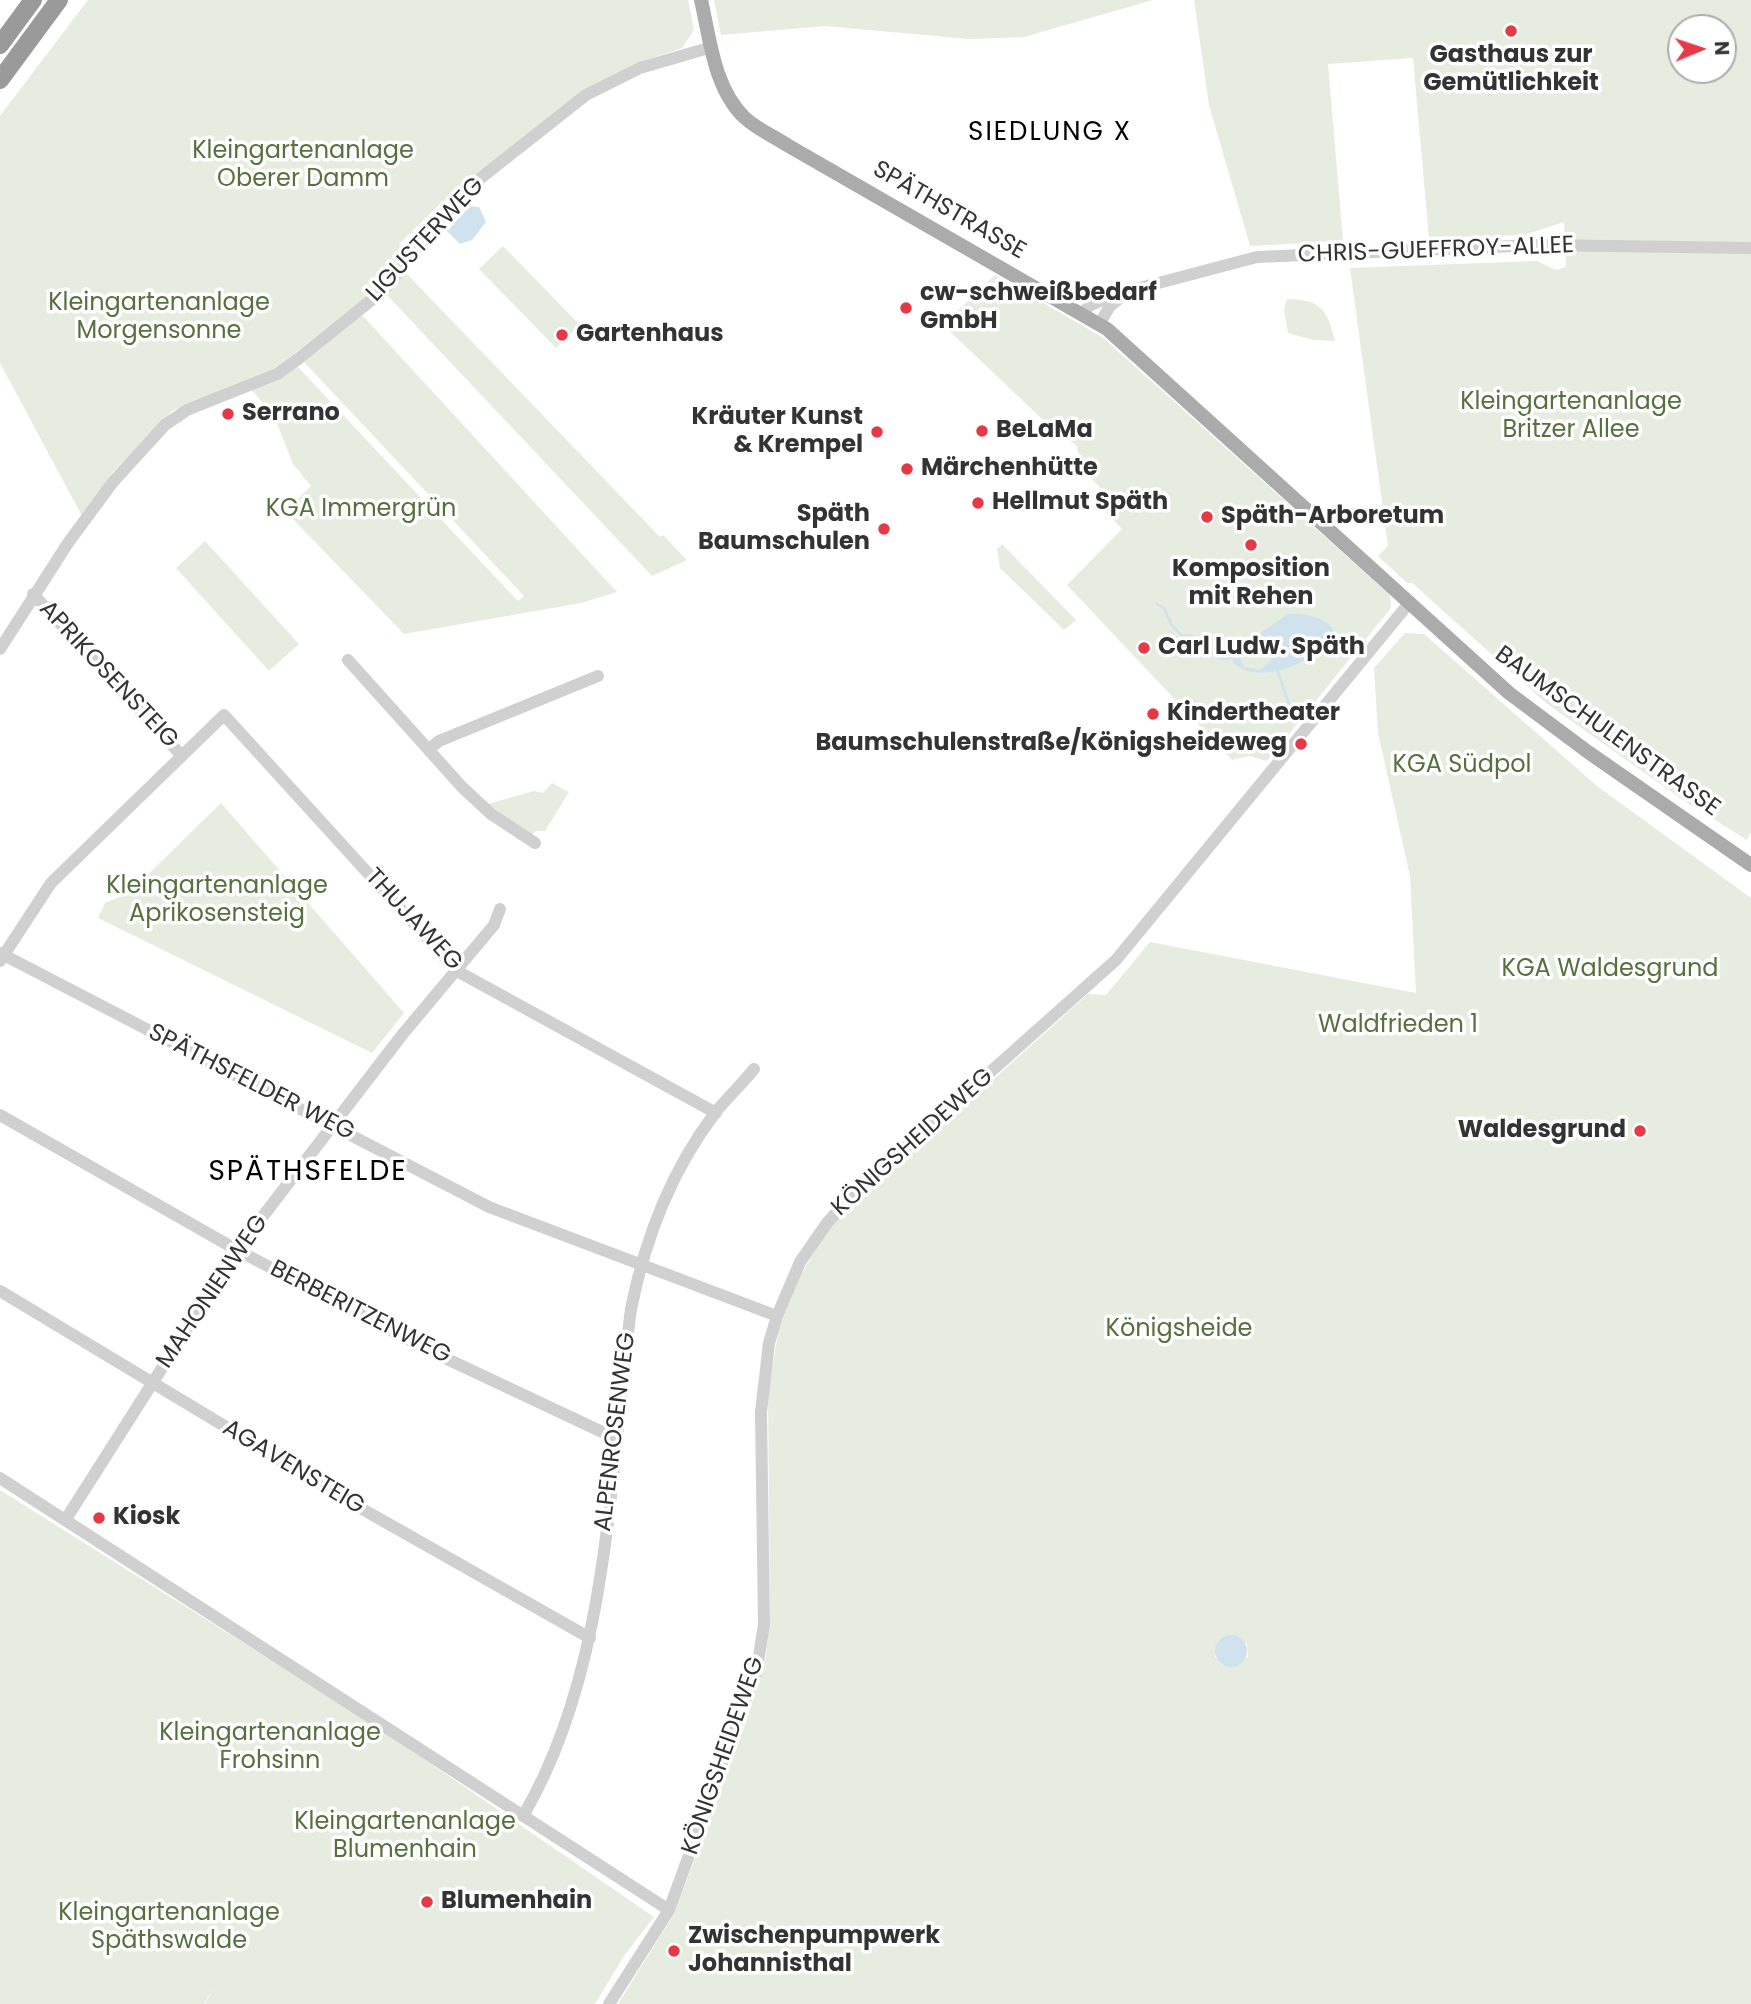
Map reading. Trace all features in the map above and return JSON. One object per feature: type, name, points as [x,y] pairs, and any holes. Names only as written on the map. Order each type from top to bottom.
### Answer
[{"type":"highway","points":[[0,80],[59,0]]},
{"type":"highway","points":[[0,45],[29,6]]},
{"type":"main road","name":"SPÄTHSTRASSE","points":[[701,0],[712,47],[728,94],[738,110],[752,123],[1100,323],[1410,602]]},
{"type":"main road","name":"BAUMSCHULENSTRASSE","points":[[1410,602],[1525,705],[1751,865]]},
{"type":"street","name":"LIGUSTERWEG","points":[[0,649],[33,594],[113,482],[173,418],[278,374],[298,359],[384,290],[430,232],[482,177],[586,95],[639,68],[712,47]]},
{"type":"street","name":"CHRIS-GUEFFROY-ALLEE","points":[[1083,313],[1089,306],[1127,293],[1257,257],[1538,245],[1751,248]]},
{"type":"street","points":[[1100,323],[1110,306],[1127,293]]},
{"type":"street","name":"APRIKOSENSTEIG","points":[[33,594],[182,756]]},
{"type":"street","name":"KÖNIGSHEIDEWEG","points":[[610,2004],[669,1910],[741,1719],[762,1647],[761,1412],[764,1377],[777,1316],[800,1262],[838,1210],[1116,961],[1410,602]]},
{"type":"street","points":[[348,660],[462,787],[491,814],[535,843]]},
{"type":"street","points":[[429,749],[439,741],[598,676]]},
{"type":"street","name":"APRIKOSENSTEIG","points":[[1,956],[51,883],[224,715]]},
{"type":"street","name":"THUJAWEG","points":[[224,715],[457,971],[716,1113]]},
{"type":"street","name":"MAHONIENWEG","points":[[66,1519],[237,1250],[402,1035],[494,925],[500,909]]},
{"type":"street","name":"SPÄTHSFELDER WEG","points":[[1,956],[489,1207],[777,1316]]},
{"type":"street","name":"ALPENROSENWEG","points":[[523,1816],[545,1772],[571,1708],[590,1638],[631,1309],[640,1264],[667,1193],[690,1150],[716,1113],[754,1069]]},
{"type":"street","name":"BERBERITZENWEG","points":[[0,1115],[237,1250],[428,1350],[615,1438]]},
{"type":"street","name":"AGAVENSTEIG","points":[[0,1291],[364,1510],[590,1638]]},
{"type":"street","points":[[0,1478],[669,1910]]},
{"type":"green space","points":[[88,0],[688,0],[694,30],[682,48],[638,63],[576,96],[441,203],[399,244],[406,255],[377,289],[287,359],[271,370],[172,411],[113,472],[82,516],[0,363],[0,116]]},
{"type":"green space","points":[[714,0],[1153,0],[1024,37],[969,39],[825,26],[721,35]]},
{"type":"green space","name":"Kleingartenanlage Britzer Allee","points":[[1194,0],[1751,0],[1751,832],[1747,840],[1683,800],[1546,703],[1378,556],[1388,546],[1350,268],[1537,261],[1556,270],[1566,267],[1564,222],[1524,235],[1429,238],[1413,58],[1328,64],[1343,241],[1250,246],[1209,105]]},
{"type":"green space","points":[[503,246],[580,325],[556,348],[479,269]]},
{"type":"green space","points":[[405,272],[660,537],[663,535],[687,560],[652,576],[386,294]]},
{"type":"green space","name":"Späth-Arboretum","points":[[995,275],[1102,337],[1390,595],[1391,608],[1267,761],[1249,756],[1232,760],[1067,585],[1122,529],[1103,509],[1112,499],[1082,470],[1085,466],[1081,462],[1076,445],[1041,418],[943,325]]},
{"type":"green space","points":[[1287,299],[1308,301],[1321,308],[1329,321],[1335,341],[1313,340],[1288,333],[1284,310]]},
{"type":"green space","name":"KGA Immergrün","points":[[362,315],[617,592],[581,603],[404,634],[285,511],[311,486],[293,464],[274,416],[251,389],[298,367],[518,601],[524,596],[304,362]]},
{"type":"green space","points":[[205,541],[299,644],[269,671],[176,568]]},
{"type":"green space","points":[[1002,544],[1076,620],[1064,630],[1000,568],[997,549]]},
{"type":"green space","name":"Königsheide","points":[[1405,633],[1424,634],[1597,786],[1751,898],[1751,2004],[618,2004],[674,1914],[745,1725],[766,1657],[770,1616],[768,1394],[779,1327],[799,1277],[830,1227],[1088,994],[1106,995],[1150,942],[1416,993],[1410,876],[1378,733],[1374,668]],"holes":[[[1229,1636],[1247,1644],[1248,1657],[1222,1665],[1215,1657],[1218,1641]]]},
{"type":"green space","points":[[552,783],[569,792],[545,831],[536,831],[531,836],[488,804],[534,791],[543,793]]},
{"type":"green space","name":"Kleingartenanlage Aprikosensteig","points":[[221,803],[404,1013],[372,1053],[98,918],[105,903],[129,893]]},
{"type":"green space","points":[[0,1490],[379,1728],[654,1917],[624,1956],[595,2004],[205,2004],[216,1985],[204,2004],[0,2004]]},
{"type":"water","points":[[470,206],[479,207],[486,222],[472,240],[460,244],[447,231]]},
{"type":"water","points":[[1288,614],[1320,619],[1327,623],[1335,636],[1336,645],[1299,663],[1271,672],[1244,670],[1233,662],[1233,652]],"holes":[[[1259,642],[1272,643],[1275,656],[1260,670],[1244,667],[1240,658]]]},
{"type":"water","points":[[1231,1635],[1242,1640],[1247,1651],[1242,1662],[1231,1667],[1220,1662],[1215,1651],[1220,1640]]},
{"type":"waterway","points":[[1157,604],[1164,608],[1171,624],[1183,637],[1190,635],[1219,658],[1232,658]]},
{"type":"waterway","points":[[1277,669],[1290,707]]},
{"type":"place","name":"Gasthaus zur Gemütlichkeit","points":[[1511,31]]},
{"type":"place","name":"cw-schweißbedarf GmbH","points":[[906,308]]},
{"type":"place","name":"Gartenhaus","points":[[562,335]]},
{"type":"place","name":"Serrano","points":[[228,414]]},
{"type":"place","name":"BeLaMa","points":[[982,431]]},
{"type":"place","name":"Kräuter Kunst & Krempel","points":[[877,432]]},
{"type":"place","name":"Märchenhütte","points":[[907,469]]},
{"type":"place","name":"Hellmut Späth","points":[[978,503]]},
{"type":"place","name":"Späth-Arboretum","points":[[1207,517]]},
{"type":"place","name":"Späth Baumschulen","points":[[884,529]]},
{"type":"place","name":"Komposition mit Rehen","points":[[1251,545]]},
{"type":"place","name":"Carl Ludw. Späth","points":[[1144,648]]},
{"type":"place","name":"Kindertheater","points":[[1153,714]]},
{"type":"place","name":"Baumschulenstraße/Königsheideweg","points":[[1301,744]]},
{"type":"place","name":"Waldesgrund","points":[[1640,1131]]},
{"type":"place","name":"Kiosk","points":[[99,1518]]},
{"type":"place","name":"Blumenhain","points":[[427,1902]]},
{"type":"place","name":"Zwischenpumpwerk Johannisthal","points":[[674,1951]]},
{"type":"district","name":"SIEDLUNG X","points":[[1050,133]]},
{"type":"district","name":"SPÄTHSFELDE","points":[[308,1173]]},
{"type":"park label","name":"Kleingartenanlage Oberer Damm","points":[[303,166]]},
{"type":"park label","name":"Kleingartenanlage Morgensonne","points":[[159,318]]},
{"type":"park label","name":"KGA Südpol","points":[[1462,766]]},
{"type":"park label","name":"KGA Waldesgrund","points":[[1610,970]]},
{"type":"park label","name":"Waldfrieden 1","points":[[1398,1026]]},
{"type":"park label","name":"Kleingartenanlage Frohsinn","points":[[270,1748]]},
{"type":"park label","name":"Kleingartenanlage Blumenhain","points":[[405,1837]]},
{"type":"park label","name":"Kleingartenanlage Späthswalde","points":[[169,1928]]}]
